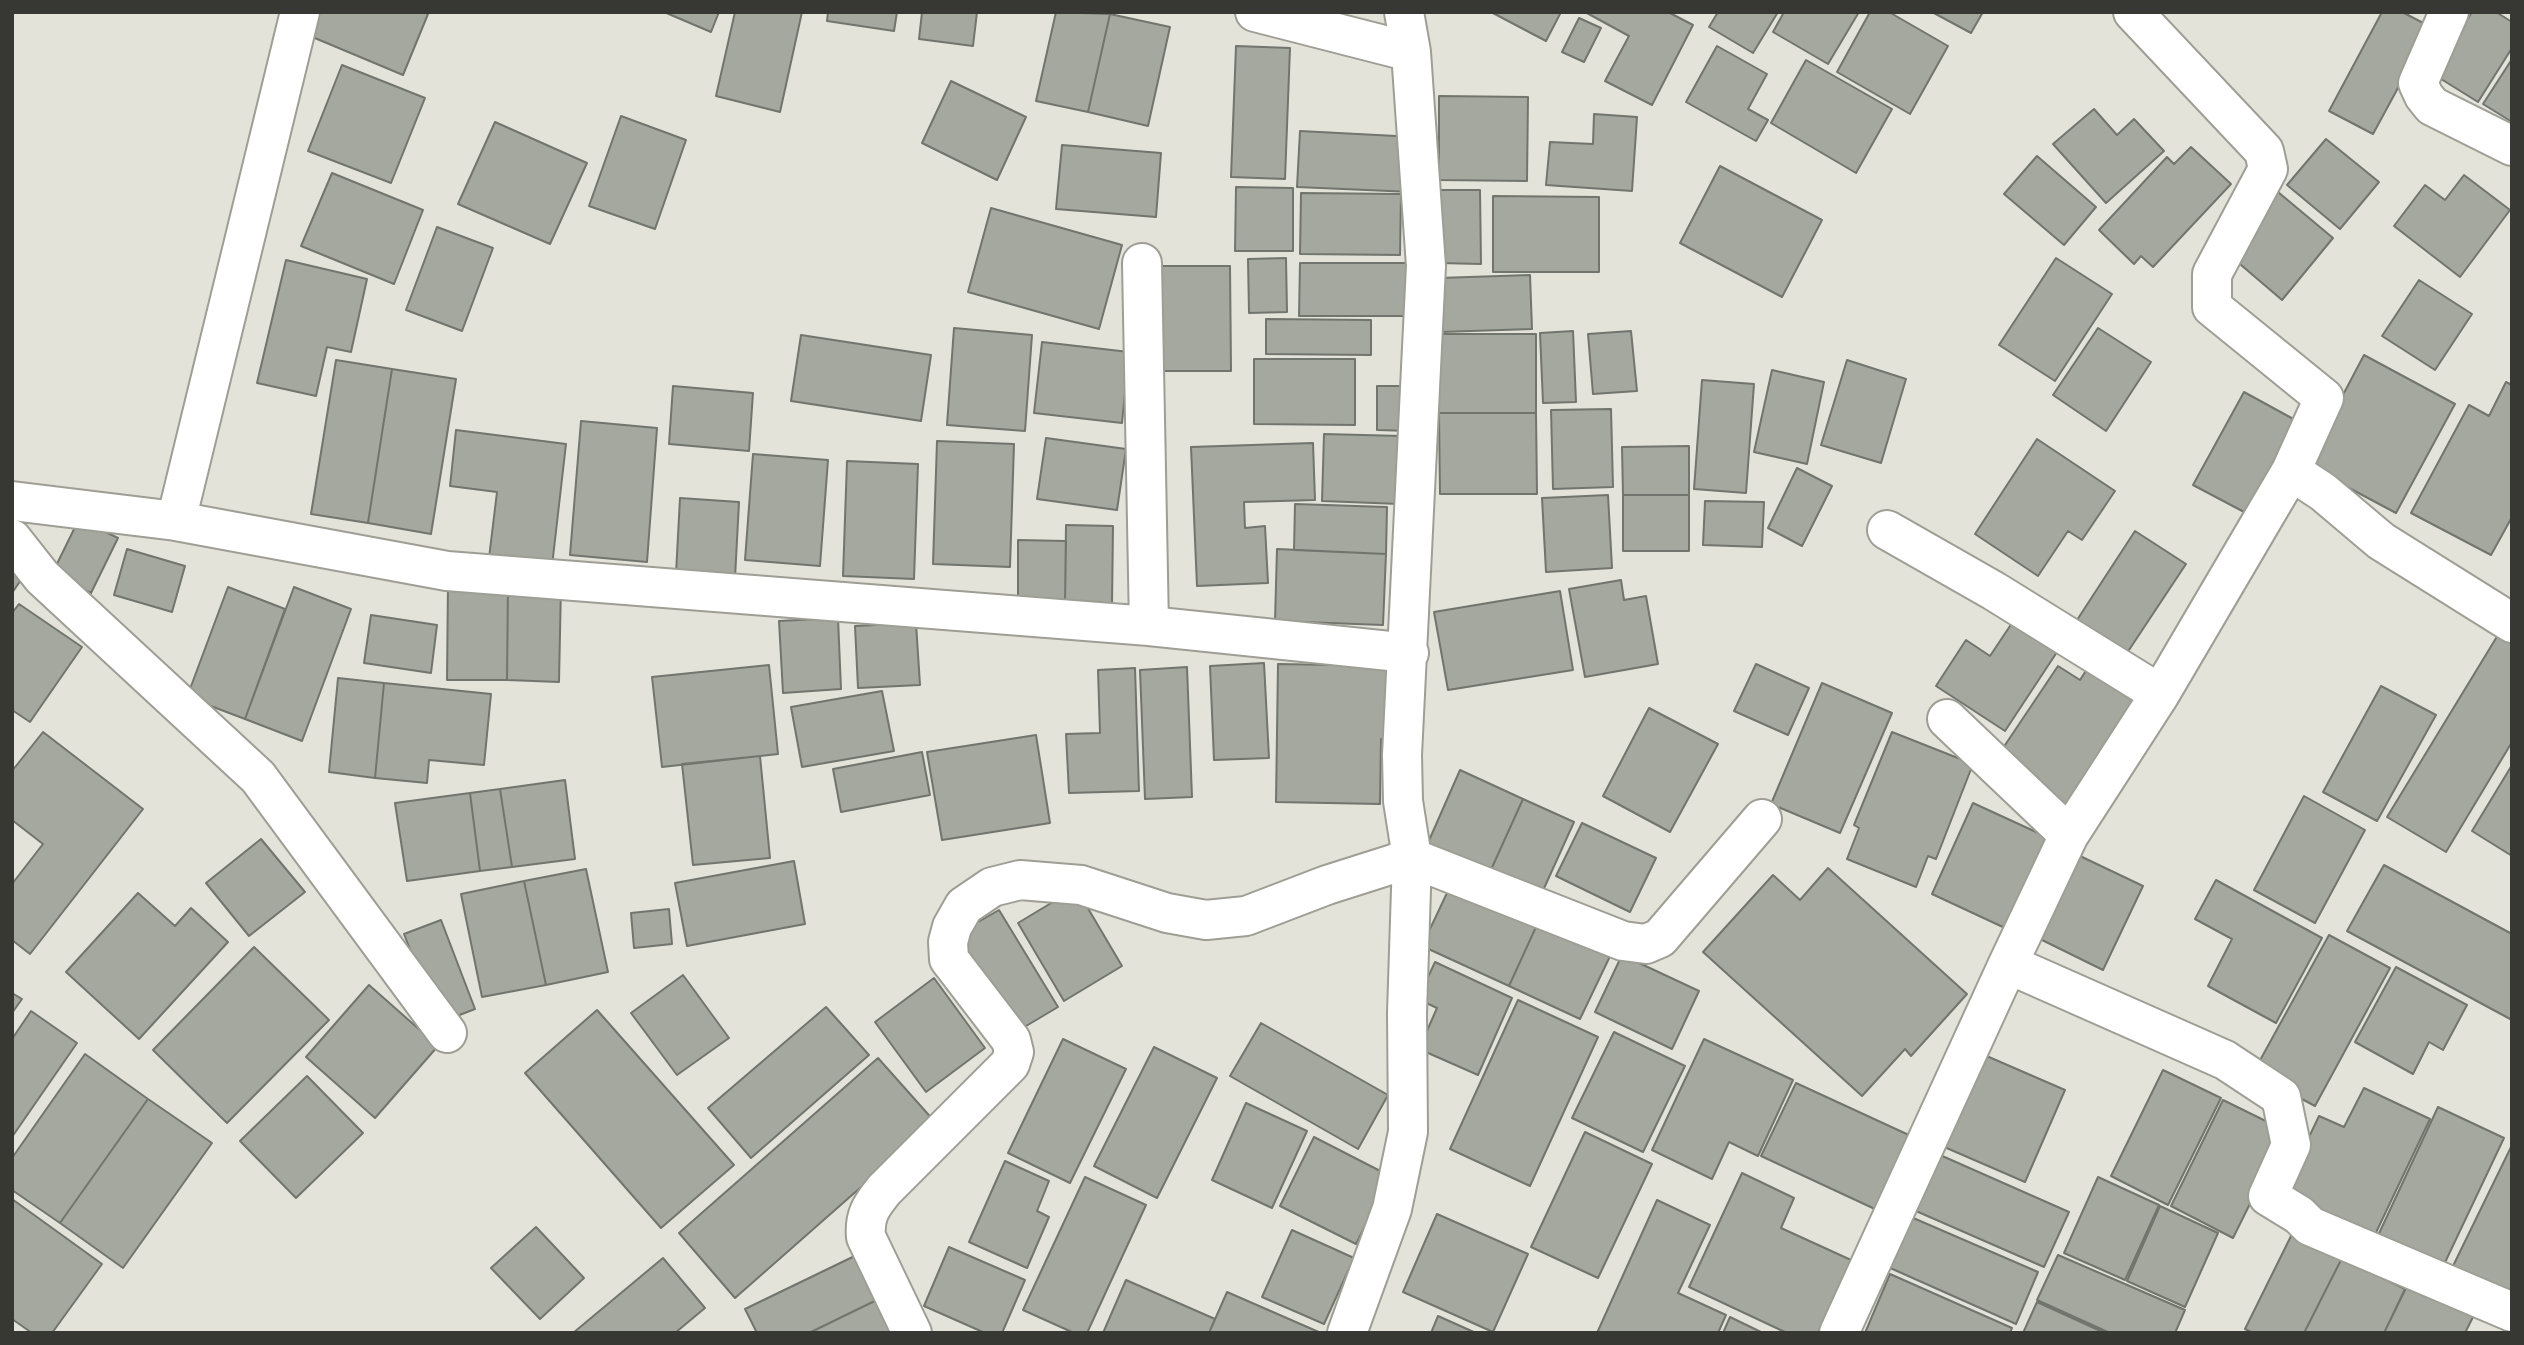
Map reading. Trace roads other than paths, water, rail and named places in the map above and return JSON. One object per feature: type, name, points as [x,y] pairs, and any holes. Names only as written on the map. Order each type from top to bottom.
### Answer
[{"type":"street","points":[[176,521],[300,12]]},
{"type":"street","points":[[1255,12],[1411,52]]},
{"type":"street","points":[[1347,1333],[1392,1209],[1408,1132],[1407,1013],[1412,858],[1403,801],[1402,755],[1426,266],[1411,52],[1404,12]]},
{"type":"street","points":[[1839,1333],[2069,835],[2160,694],[2291,471],[2324,398],[2212,307],[2211,274],[2268,169],[2264,150],[2133,12]]},
{"type":"street","points":[[2449,12],[2418,83],[2424,96],[2432,106],[2512,146]]},
{"type":"street","points":[[1142,263],[1149,626]]},
{"type":"street","points":[[2291,471],[2323,492],[2382,541],[2512,623]]},
{"type":"street","points":[[12,501],[176,521],[446,571],[1149,626],[1409,653]]},
{"type":"street","points":[[1887,530],[1994,591],[2160,694]]},
{"type":"street","points":[[12,538],[42,577],[258,777],[447,1033]]},
{"type":"street","points":[[1947,719],[2069,835]]},
{"type":"street","points":[[912,1333],[866,1237],[865,1222],[869,1209],[884,1190],[1010,1064],[1014,1052],[1011,1040],[948,959],[948,942],[952,927],[964,906],[992,887],[1020,880],[1081,884],[1167,913],[1206,920],[1246,916],[1327,885],[1412,858],[1623,942],[1646,944],[1660,938],[1762,819]]},
{"type":"street","points":[[2008,964],[2225,1060],[2281,1097],[2291,1145],[2268,1196],[2299,1215],[2310,1226],[2512,1312]]}]
